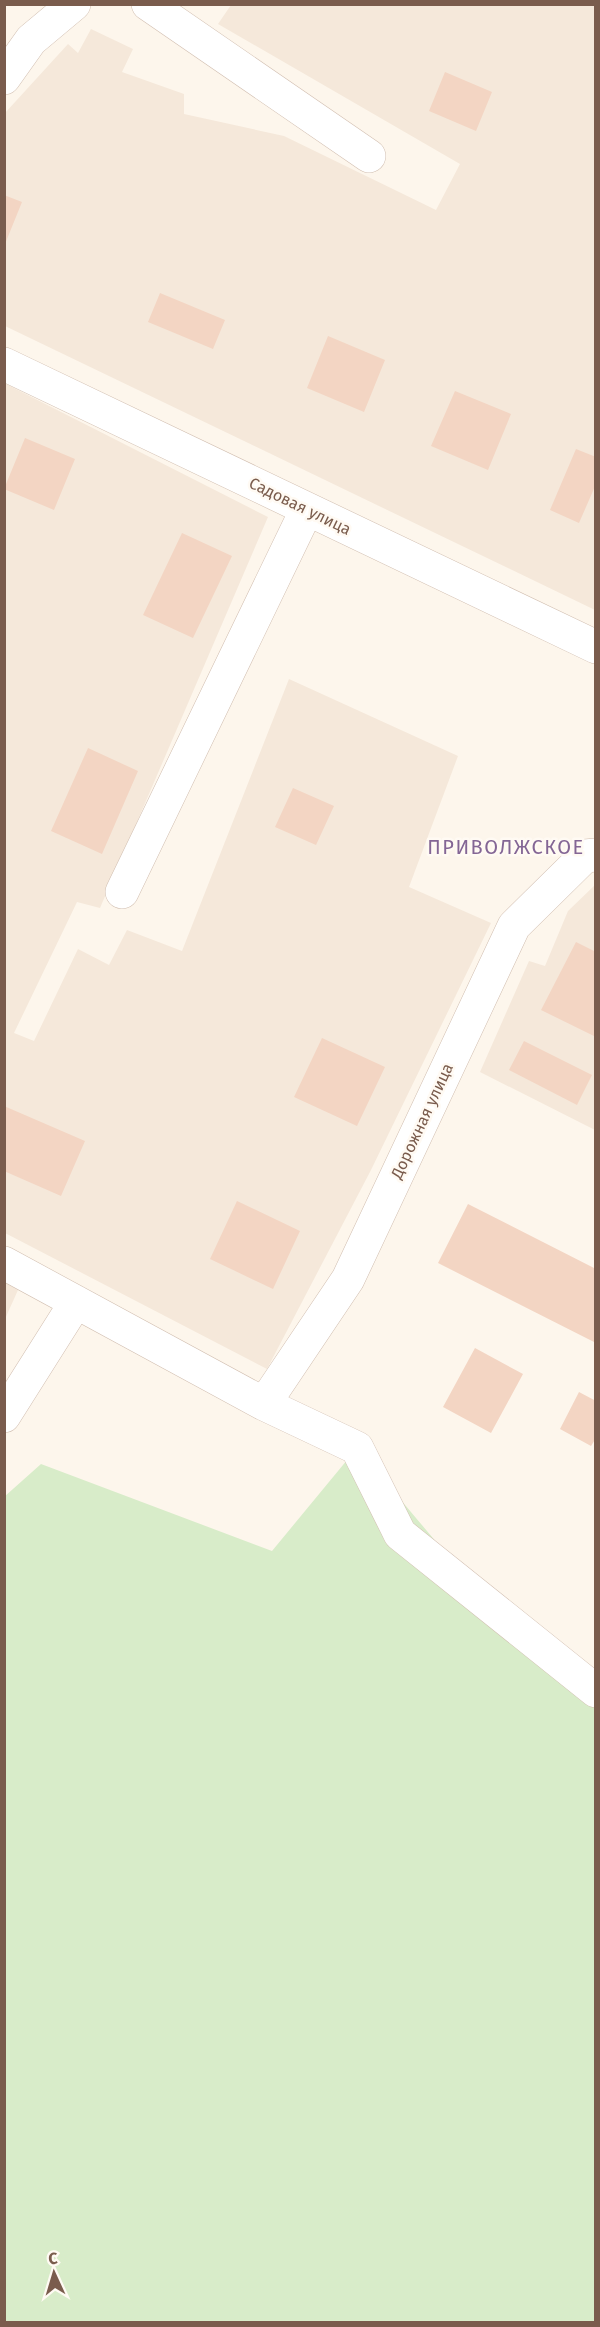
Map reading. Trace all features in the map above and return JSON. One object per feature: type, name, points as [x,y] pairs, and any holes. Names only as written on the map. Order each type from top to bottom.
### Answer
[{"type":"street","points":[[32,40],[45,4]]},
{"type":"street","points":[[4,78],[32,40],[74,4]]},
{"type":"street","points":[[148,4],[369,156]]},
{"type":"street","name":"Садовая улица","points":[[4,364],[596,647]]},
{"type":"street","points":[[122,892],[307,509]]},
{"type":"street","name":"Дорожная улица","points":[[264,1404],[348,1279],[514,926],[585,856],[596,855]]},
{"type":"street","points":[[4,1263],[264,1404],[357,1448],[400,1534],[596,1691]]},
{"type":"street","points":[[4,1416],[76,1302]]},
{"type":"shaded area","points":[[231,5],[595,5],[595,610],[5,326],[5,113],[68,44],[78,53],[91,29],[133,49],[122,72],[184,94],[184,114],[284,136],[436,210],[460,164],[218,24]]},
{"type":"shaded area","points":[[4,383],[268,517],[100,908],[77,902],[14,1033],[34,1041],[78,949],[109,965],[127,930],[182,951],[289,679],[458,756],[409,887],[491,923],[371,1170],[267,1369],[5,1233]]},
{"type":"shaded area","points":[[595,885],[595,1130],[480,1072],[529,961],[545,966],[568,911]]},
{"type":"shaded area","points":[[5,1283],[18,1290],[5,1319]]},
{"type":"green space","points":[[357,1448],[491,1607],[595,1691],[595,2322],[5,2322],[4,1497],[41,1464],[272,1551]]},
{"type":"building","points":[[445,72],[492,92],[476,131],[429,111]]},
{"type":"building","points":[[4,195],[22,202],[5,244],[4,244]]},
{"type":"building","points":[[160,293],[225,320],[213,349],[148,322]]},
{"type":"building","points":[[328,336],[385,360],[364,412],[307,388]]},
{"type":"building","points":[[455,391],[511,414],[488,470],[431,446]]},
{"type":"building","points":[[25,438],[75,459],[54,510],[4,489]]},
{"type":"building","points":[[576,449],[596,457],[596,484],[579,523],[550,510]]},
{"type":"building","points":[[182,533],[232,556],[193,638],[143,615]]},
{"type":"building","points":[[88,748],[138,771],[102,854],[51,831]]},
{"type":"building","points":[[293,788],[334,806],[316,845],[275,827]]},
{"type":"building","points":[[576,942],[596,952],[596,1037],[541,1010]]},
{"type":"building","points":[[322,1038],[385,1067],[357,1126],[294,1097]]},
{"type":"building","points":[[524,1041],[592,1075],[577,1105],[509,1070]]},
{"type":"building","points":[[4,1106],[85,1141],[61,1196],[4,1171]]},
{"type":"building","points":[[237,1201],[300,1231],[273,1289],[210,1259]]},
{"type":"building","points":[[468,1204],[596,1269],[596,1343],[438,1263]]},
{"type":"building","points":[[475,1348],[523,1374],[491,1433],[443,1407]]},
{"type":"building","points":[[579,1392],[596,1401],[596,1438],[591,1446],[560,1429]]},
{"type":"district","name":"ПРИВОЛЖСКОЕ","points":[[506,847]]}]
